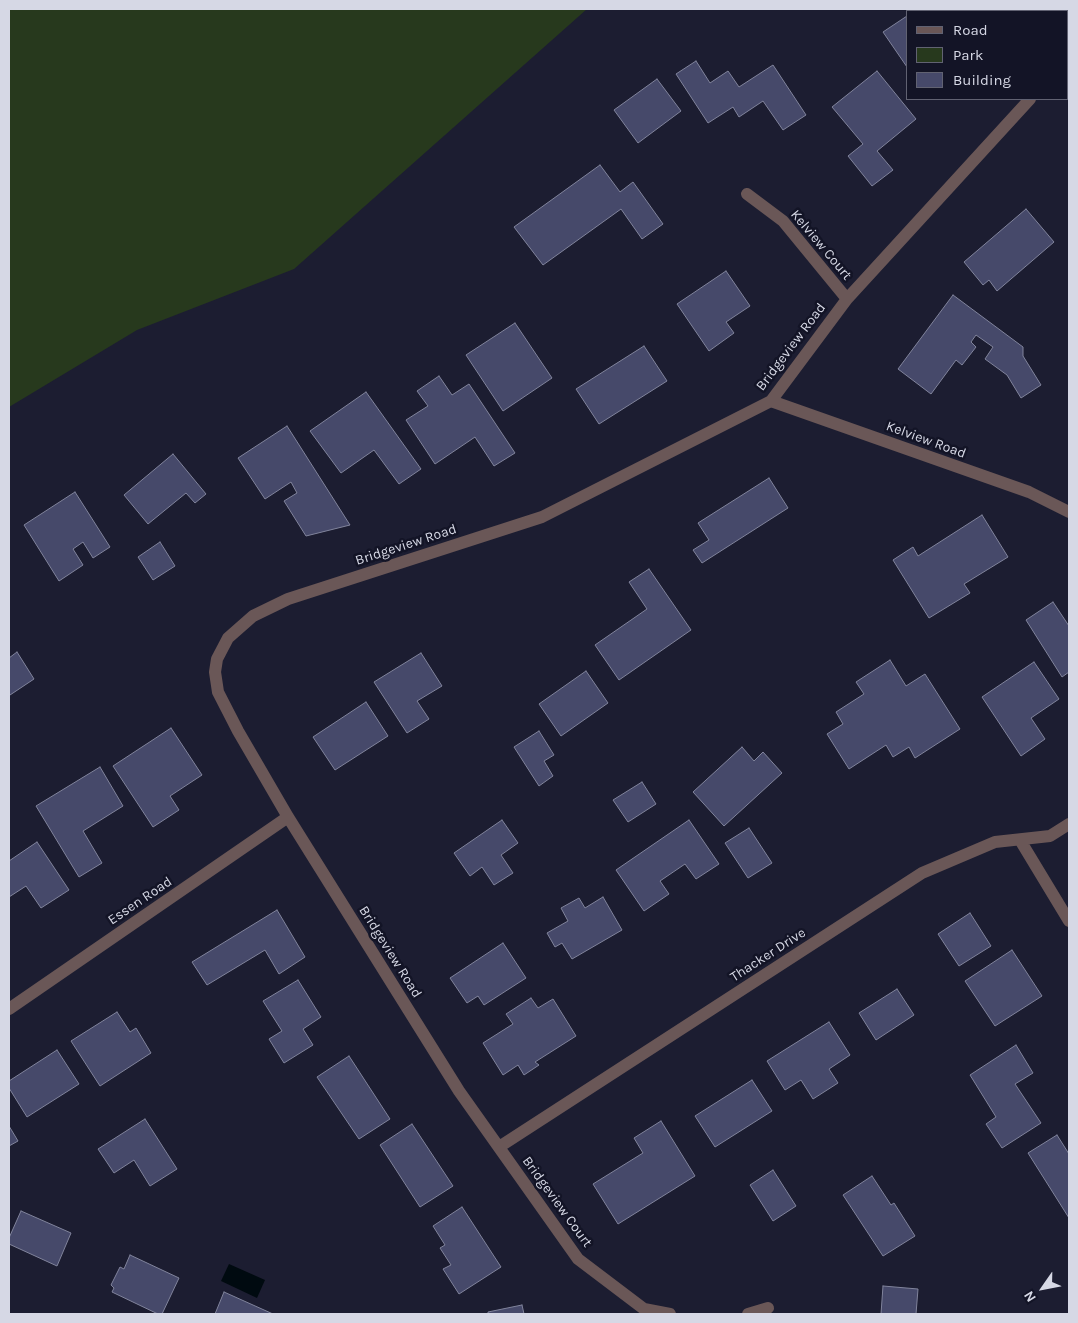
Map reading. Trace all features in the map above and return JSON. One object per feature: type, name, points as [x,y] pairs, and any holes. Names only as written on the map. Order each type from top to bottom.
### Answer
[{"type":"street","name":"Bridgeview Road","points":[[499,1148],[459,1091],[288,817],[218,692],[216,659],[228,638],[253,616],[288,599],[542,517],[771,401],[847,299],[1029,100]]},
{"type":"street","name":"Kelview Court","points":[[747,194],[783,221],[847,299]]},
{"type":"street","name":"Kelview Road","points":[[771,401],[1029,492],[1069,512]]},
{"type":"street","name":"Essen Road","points":[[9,1009],[288,817]]},
{"type":"street","name":"Thacker Drive","points":[[499,1148],[922,873],[995,842],[1050,836],[1069,824]]},
{"type":"street","points":[[1020,840],[1069,921]]},
{"type":"street","name":"Bridgeview Court","points":[[499,1148],[578,1259],[644,1309],[670,1314]]},
{"type":"street","points":[[748,1314],[768,1308]]},
{"type":"green space","points":[[9,9],[587,9],[294,269],[137,330],[9,407]]},
{"type":"shaded area","points":[[229,1264],[265,1280],[257,1298],[221,1281]]},
{"type":"building","points":[[957,9],[958,10],[916,10]]},
{"type":"building","points":[[906,17],[906,66],[883,32]]},
{"type":"building","points":[[696,61],[710,83],[728,71],[739,87],[773,65],[806,115],[783,130],[763,101],[739,117],[733,107],[708,123],[676,74]]},
{"type":"building","points":[[877,71],[916,119],[877,151],[893,170],[872,186],[848,156],[863,144],[832,107]]},
{"type":"building","points":[[657,79],[681,111],[638,143],[614,110]]},
{"type":"building","points":[[600,165],[620,192],[633,182],[663,224],[642,239],[621,209],[543,265],[514,227]]},
{"type":"building","points":[[1026,209],[1054,242],[997,291],[989,280],[983,285],[964,262]]},
{"type":"building","points":[[726,271],[750,306],[726,322],[734,333],[709,351],[677,304]]},
{"type":"building","points":[[953,295],[1023,347],[1023,356],[1041,385],[1021,398],[1007,375],[985,359],[993,347],[976,335],[971,342],[976,347],[962,365],[956,360],[931,394],[898,369]]},
{"type":"building","points":[[515,323],[552,378],[503,411],[466,355]]},
{"type":"building","points":[[644,346],[667,381],[599,424],[576,389]]},
{"type":"building","points":[[439,376],[452,395],[469,384],[515,453],[494,466],[475,437],[435,464],[406,420],[428,406],[417,391]]},
{"type":"building","points":[[366,392],[421,469],[399,484],[374,450],[341,473],[310,431]]},
{"type":"building","points":[[287,426],[350,525],[306,536],[284,501],[297,493],[291,482],[265,499],[238,458]]},
{"type":"building","points":[[173,454],[206,494],[195,503],[186,493],[148,524],[124,495]]},
{"type":"building","points":[[769,478],[788,508],[702,563],[693,550],[709,540],[698,523]]},
{"type":"building","points":[[75,492],[110,547],[93,558],[83,542],[73,549],[83,565],[59,581],[24,525]]},
{"type":"building","points":[[982,515],[1008,557],[964,584],[970,593],[929,618],[893,560],[913,547],[918,556]]},
{"type":"building","points":[[160,542],[175,566],[153,580],[138,557]]},
{"type":"building","points":[[649,569],[691,630],[619,680],[595,645],[647,609],[629,582]]},
{"type":"building","points":[[1053,602],[1069,626],[1069,672],[1062,677],[1026,620]]},
{"type":"building","points":[[17,652],[34,679],[9,695],[9,658]]},
{"type":"building","points":[[421,653],[442,686],[417,701],[429,719],[407,733],[374,682]]},
{"type":"building","points":[[890,660],[906,686],[925,674],[960,729],[915,758],[909,747],[893,757],[886,745],[849,769],[827,734],[843,724],[836,712],[864,694],[856,682]]},
{"type":"building","points":[[1034,662],[1059,699],[1031,718],[1045,739],[1021,756],[982,697]]},
{"type":"building","points":[[586,671],[608,703],[561,736],[539,704]]},
{"type":"building","points":[[366,702],[388,736],[335,770],[313,737]]},
{"type":"building","points":[[171,728],[202,775],[170,796],[179,810],[153,827],[113,766]]},
{"type":"building","points":[[539,731],[554,755],[544,761],[553,776],[539,786],[514,747]]},
{"type":"building","points":[[742,747],[754,761],[763,752],[782,773],[724,826],[693,792]]},
{"type":"building","points":[[100,767],[123,806],[83,831],[102,863],[79,877],[36,806]]},
{"type":"building","points":[[642,782],[656,804],[628,822],[613,800]]},
{"type":"building","points":[[502,820],[518,843],[501,855],[513,873],[494,885],[482,867],[470,876],[454,853]]},
{"type":"building","points":[[689,820],[719,864],[696,879],[685,864],[660,881],[669,894],[644,911],[616,870]]},
{"type":"building","points":[[749,828],[772,863],[748,878],[725,843]]},
{"type":"building","points":[[37,842],[69,890],[41,908],[26,886],[9,897],[9,861]]},
{"type":"building","points":[[603,897],[622,930],[572,959],[562,943],[555,947],[547,933],[568,921],[561,908],[579,898],[585,908]]},
{"type":"building","points":[[277,910],[305,957],[279,974],[265,950],[207,985],[192,962]]},
{"type":"building","points":[[970,913],[991,946],[959,966],[938,934]]},
{"type":"building","points":[[503,943],[526,978],[484,1005],[478,996],[467,1003],[450,978]]},
{"type":"building","points":[[1012,950],[1042,996],[995,1026],[965,981]]},
{"type":"building","points":[[298,980],[321,1017],[303,1029],[313,1045],[284,1063],[269,1039],[282,1031],[263,1001]]},
{"type":"building","points":[[897,989],[914,1015],[876,1040],[859,1013]]},
{"type":"building","points":[[531,998],[538,1008],[553,999],[576,1036],[535,1062],[539,1065],[524,1075],[518,1065],[503,1075],[483,1043],[513,1024],[506,1014]]},
{"type":"building","points":[[117,1012],[130,1032],[136,1028],[151,1053],[100,1086],[71,1041]]},
{"type":"building","points":[[829,1022],[850,1055],[829,1069],[838,1083],[813,1099],[801,1080],[785,1090],[767,1061]]},
{"type":"building","points":[[1016,1045],[1033,1073],[1015,1084],[1041,1123],[1002,1148],[986,1124],[996,1117],[970,1075]]},
{"type":"building","points":[[57,1050],[79,1084],[27,1117],[9,1088],[9,1081]]},
{"type":"building","points":[[349,1056],[390,1119],[359,1139],[317,1077]]},
{"type":"building","points":[[752,1080],[772,1111],[715,1147],[695,1116]]},
{"type":"building","points":[[145,1119],[177,1169],[150,1186],[134,1160],[114,1173],[98,1149]]},
{"type":"building","points":[[661,1121],[695,1176],[618,1224],[593,1184],[643,1153],[634,1138]]},
{"type":"building","points":[[412,1124],[453,1186],[420,1207],[380,1145]]},
{"type":"building","points":[[9,1126],[18,1141],[9,1146]]},
{"type":"building","points":[[1057,1135],[1069,1154],[1069,1218],[1028,1153]]},
{"type":"building","points":[[773,1170],[796,1206],[773,1221],[750,1185]]},
{"type":"building","points":[[872,1176],[891,1205],[894,1203],[915,1236],[883,1256],[843,1195]]},
{"type":"building","points":[[462,1207],[501,1267],[459,1294],[443,1269],[451,1265],[440,1248],[445,1245],[433,1226]]},
{"type":"building","points":[[21,1211],[71,1233],[57,1266],[9,1244],[9,1238]]},
{"type":"building","points":[[130,1255],[179,1278],[162,1314],[158,1314],[112,1292],[114,1288],[111,1285],[120,1267],[124,1269]]},
{"type":"building","points":[[883,1286],[918,1289],[916,1314],[881,1314]]},
{"type":"building","points":[[224,1292],[273,1314],[215,1314]]},
{"type":"building","points":[[522,1305],[524,1314],[488,1314],[488,1312]]}]
